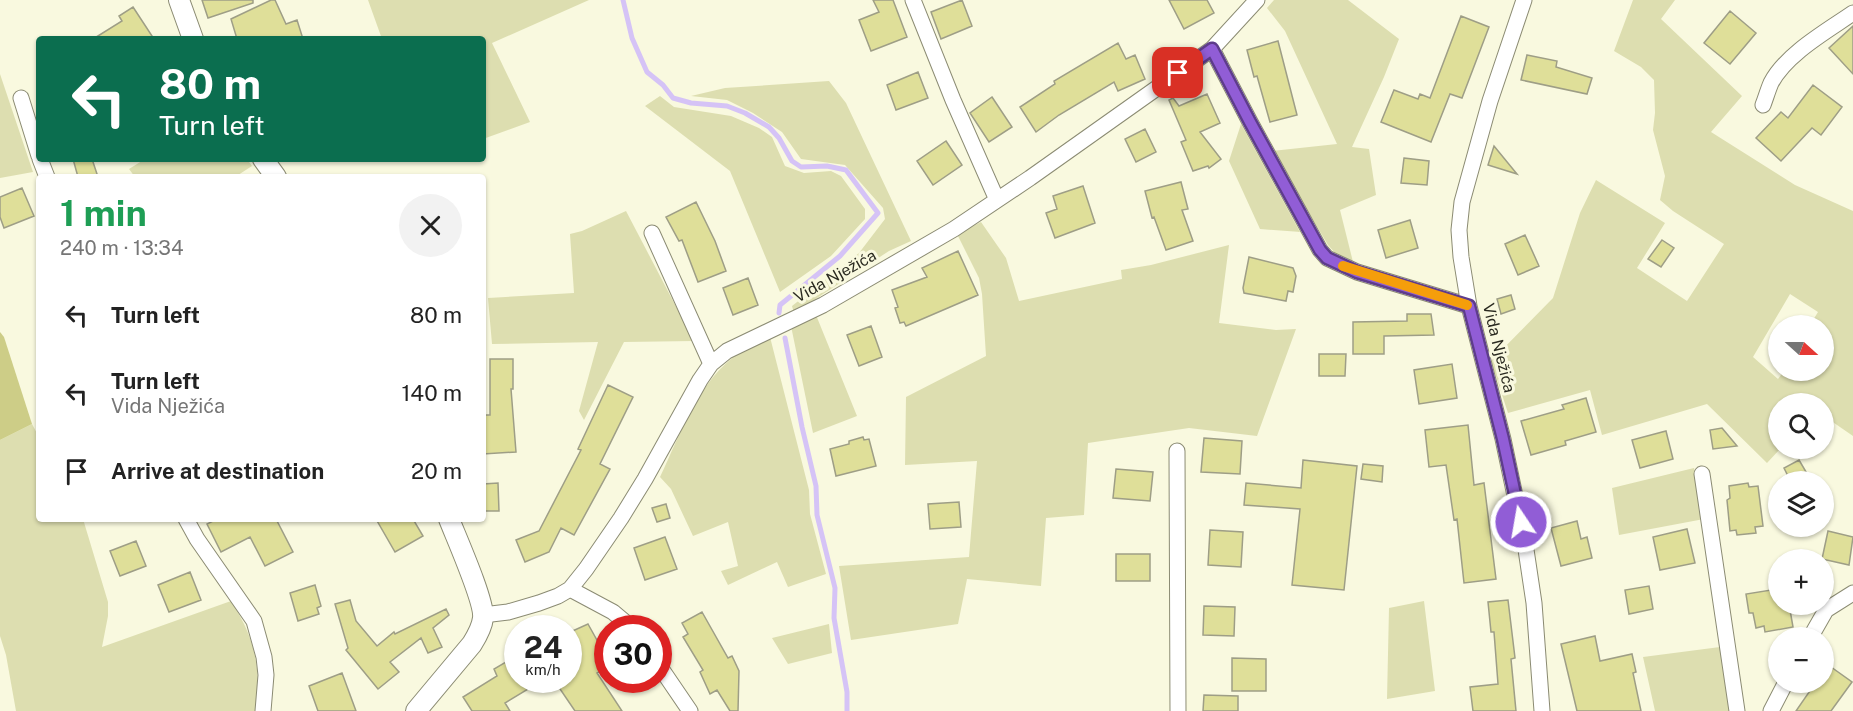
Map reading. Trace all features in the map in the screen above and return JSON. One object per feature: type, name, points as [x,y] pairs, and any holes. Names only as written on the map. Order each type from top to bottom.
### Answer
[{"type":"street","points":[[179,0],[192,36]]},
{"type":"street","points":[[913,0],[953,100],[997,200]]},
{"type":"street","name":"Vida Nježića","points":[[483,615],[508,612],[558,596],[570,589],[621,519],[645,480],[699,380],[711,364],[727,351],[759,333],[788,323],[833,299],[945,234],[997,200],[1212,49],[1257,0]]},
{"type":"street","name":"Vida Nježića","points":[[1524,0],[1490,101],[1459,216],[1459,245],[1469,306],[1503,439],[1525,543],[1534,603],[1542,711]]},
{"type":"street","points":[[1763,105],[1772,82],[1784,65],[1853,13]]},
{"type":"street","points":[[1212,49],[1320,250],[1327,258],[1357,272],[1469,306]]},
{"type":"street","points":[[21,98],[36,148]]},
{"type":"street","points":[[652,233],[711,364]]},
{"type":"street","points":[[1177,451],[1178,711]]},
{"type":"street","points":[[1702,474],[1737,711]]},
{"type":"street","points":[[188,522],[254,621],[264,657],[266,675],[263,711]]},
{"type":"street","points":[[416,711],[472,644],[478,635],[483,615],[480,600],[449,522]]},
{"type":"street","points":[[570,589],[617,615]]},
{"type":"street","points":[[1816,627],[1826,610],[1853,593]]},
{"type":"street","points":[[672,685],[690,711]]},
{"type":"street","points":[[1771,711],[1780,693]]},
{"type":"green space","points":[[368,0],[589,0],[492,43],[530,122],[486,138],[486,36],[381,36]]},
{"type":"green space","points":[[1274,0],[1348,0],[1399,39],[1352,147],[1369,149],[1376,195],[1340,210],[1353,262],[1336,254],[1328,245],[1272,151],[1337,144],[1285,31],[1267,8]]},
{"type":"green space","points":[[1633,0],[1675,0],[1661,19],[1742,96],[1711,132],[1795,185],[1853,211],[1853,436],[1834,423],[1834,393],[1768,393],[1768,459],[1771,459],[1767,463],[1707,404],[1602,435],[1590,390],[1508,413],[1491,361],[1553,298],[1580,213],[1596,180],[1665,223],[1637,268],[1687,301],[1724,244],[1660,200],[1665,176],[1653,130],[1654,80],[1641,67],[1614,51]]},
{"type":"green space","points":[[0,74],[33,172],[0,178]]},
{"type":"green space","points":[[829,81],[846,103],[911,241],[889,251],[794,313],[792,306],[859,253],[885,219],[883,208],[845,165],[801,159],[782,132],[753,113],[727,100],[691,96],[725,88]]},
{"type":"green space","points":[[660,96],[674,107],[731,116],[759,128],[772,137],[785,166],[804,173],[831,171],[841,176],[865,209],[865,219],[831,256],[780,292],[730,171],[645,106]]},
{"type":"green space","points":[[1241,124],[1300,232],[1260,229],[1229,161]]},
{"type":"green space","points":[[140,162],[249,162],[252,166],[240,174],[133,174],[129,169]]},
{"type":"green space","points":[[626,211],[694,341],[624,342],[584,420],[579,411],[598,342],[492,344],[488,298],[574,293],[570,234]]},
{"type":"green space","points":[[981,222],[1006,258],[1019,301],[1122,279],[1121,270],[1151,265],[1229,245],[1219,323],[1276,330],[1296,329],[1257,436],[1189,428],[1088,443],[1084,515],[1046,518],[1041,586],[967,579],[958,624],[851,640],[839,566],[969,557],[977,461],[905,465],[906,397],[986,356],[979,278],[957,234]]},
{"type":"green space","points":[[816,315],[857,416],[813,433],[791,326]]},
{"type":"green space","points":[[770,337],[809,490],[810,514],[826,574],[788,587],[777,562],[728,585],[721,571],[738,566],[728,522],[693,536],[671,489],[660,477],[692,409],[713,378],[740,352]]},
{"type":"green space","points":[[32,424],[36,431],[36,522],[84,522],[108,602],[108,616],[102,647],[231,601],[251,641],[257,667],[257,711],[16,711],[6,655],[0,636],[0,440]]},
{"type":"green space","points":[[1694,468],[1704,519],[1619,535],[1612,488]]},
{"type":"green space","points":[[1424,601],[1435,691],[1387,699],[1389,608]]},
{"type":"green space","points":[[829,624],[832,653],[788,664],[772,638]]},
{"type":"green space","points":[[1720,647],[1729,711],[1655,711],[1643,657]]},
{"type":"shaded area","points":[[0,332],[4,337],[32,424],[0,440]]},
{"type":"building","points":[[202,0],[253,0],[253,3],[208,18]]},
{"type":"building","points":[[275,0],[286,24],[297,20],[302,36],[236,36],[231,19]]},
{"type":"building","points":[[873,0],[893,0],[907,37],[871,51],[859,20],[879,12]]},
{"type":"building","points":[[962,0],[972,26],[941,39],[931,12]]},
{"type":"building","points":[[1169,0],[1207,0],[1214,13],[1184,29]]},
{"type":"building","points":[[133,7],[152,36],[98,36],[122,21],[119,16]]},
{"type":"building","points":[[1730,11],[1756,33],[1730,64],[1704,43]]},
{"type":"building","points":[[1461,16],[1489,27],[1462,98],[1450,94],[1431,142],[1381,122],[1394,90],[1418,99],[1420,94],[1430,98]]},
{"type":"building","points":[[1853,26],[1853,74],[1829,48]]},
{"type":"building","points":[[1278,41],[1297,115],[1270,122],[1247,50]]},
{"type":"building","points":[[1118,43],[1126,59],[1135,55],[1145,79],[1118,91],[1114,82],[1059,115],[1036,132],[1020,107],[1055,84],[1054,81]]},
{"type":"building","points":[[1527,55],[1557,61],[1556,67],[1592,78],[1587,94],[1521,80]]},
{"type":"building","points":[[918,72],[928,98],[896,110],[887,85]]},
{"type":"building","points":[[1813,85],[1842,107],[1821,135],[1812,128],[1781,161],[1756,138],[1781,112],[1788,118]]},
{"type":"building","points":[[1207,94],[1220,123],[1200,132],[1221,159],[1209,168],[1208,166],[1193,171],[1181,142],[1186,140],[1169,100],[1173,98],[1179,106]]},
{"type":"building","points":[[992,97],[1012,127],[989,142],[970,113]]},
{"type":"building","points":[[1145,129],[1156,152],[1136,162],[1125,139]]},
{"type":"building","points":[[946,141],[962,165],[933,185],[917,161]]},
{"type":"building","points":[[1494,146],[1517,174],[1488,165]]},
{"type":"building","points":[[1404,158],[1429,161],[1427,185],[1401,183]]},
{"type":"building","points":[[74,162],[93,162],[97,174],[77,174]]},
{"type":"building","points":[[1181,182],[1188,209],[1182,210],[1193,241],[1166,250],[1154,217],[1152,218],[1145,191]]},
{"type":"building","points":[[1083,186],[1095,223],[1055,238],[1046,213],[1057,209],[1053,196]]},
{"type":"building","points":[[22,188],[34,216],[4,228],[0,217],[0,197]]},
{"type":"building","points":[[696,202],[715,241],[726,271],[698,282],[682,240],[679,241],[666,217]]},
{"type":"building","points":[[1410,220],[1418,248],[1386,258],[1378,230]]},
{"type":"building","points":[[1525,235],[1539,266],[1518,275],[1505,244]]},
{"type":"building","points":[[1662,240],[1674,248],[1661,267],[1648,259]]},
{"type":"building","points":[[958,251],[978,295],[906,326],[904,322],[900,323],[895,308],[898,307],[892,290],[927,277],[922,268]]},
{"type":"building","points":[[1249,257],[1293,268],[1296,276],[1293,292],[1288,291],[1286,301],[1244,293]]},
{"type":"building","points":[[748,278],[758,305],[733,315],[723,288]]},
{"type":"building","points":[[1511,295],[1515,309],[1501,314],[1497,299]]},
{"type":"building","points":[[1407,314],[1431,314],[1434,335],[1384,336],[1384,354],[1353,354],[1353,322],[1407,321]]},
{"type":"building","points":[[871,326],[882,357],[859,366],[847,335]]},
{"type":"building","points":[[1319,354],[1346,354],[1345,376],[1319,376]]},
{"type":"building","points":[[490,359],[513,359],[513,389],[511,389],[516,452],[486,454],[486,415],[490,415]]},
{"type":"building","points":[[1452,364],[1457,398],[1419,404],[1414,370]]},
{"type":"building","points":[[608,385],[633,397],[600,464],[610,469],[574,535],[561,528],[549,552],[525,562],[516,540],[539,531],[581,450],[578,449]]},
{"type":"building","points":[[1586,398],[1596,432],[1565,441],[1566,445],[1531,455],[1521,421],[1564,409],[1562,405]]},
{"type":"building","points":[[1468,425],[1474,485],[1484,483],[1496,579],[1464,583],[1457,519],[1454,520],[1446,465],[1429,467],[1425,430]]},
{"type":"building","points":[[1722,428],[1737,446],[1713,449],[1710,430]]},
{"type":"building","points":[[1666,431],[1673,459],[1640,468],[1632,440]]},
{"type":"building","points":[[863,437],[864,440],[869,439],[876,466],[836,476],[830,449]]},
{"type":"building","points":[[1204,438],[1242,441],[1240,474],[1201,472]]},
{"type":"building","points":[[1303,460],[1357,466],[1344,590],[1292,585],[1300,509],[1244,505],[1246,483],[1301,488]]},
{"type":"building","points":[[1799,460],[1806,471],[1786,471],[1784,468]]},
{"type":"building","points":[[1363,464],[1383,466],[1382,482],[1361,479]]},
{"type":"building","points":[[1116,469],[1153,472],[1150,501],[1113,498]]},
{"type":"building","points":[[498,483],[499,511],[486,511],[486,484]]},
{"type":"building","points":[[1748,483],[1749,487],[1758,486],[1763,526],[1755,527],[1756,533],[1737,535],[1736,530],[1730,531],[1727,500],[1730,498],[1729,486]]},
{"type":"building","points":[[959,502],[961,527],[930,529],[928,504]]},
{"type":"building","points":[[666,504],[670,518],[657,522],[652,508]]},
{"type":"building","points":[[1577,521],[1581,539],[1587,537],[1592,558],[1561,566],[1551,528]]},
{"type":"building","points":[[211,522],[278,522],[293,552],[265,566],[250,537],[221,552],[207,524]]},
{"type":"building","points":[[378,522],[415,522],[423,536],[395,552]]},
{"type":"building","points":[[1687,529],[1695,563],[1660,570],[1653,537]]},
{"type":"building","points":[[1210,530],[1243,532],[1241,567],[1208,565]]},
{"type":"building","points":[[1834,532],[1853,537],[1849,565],[1834,562],[1834,549],[1824,549],[1827,537],[1834,537]]},
{"type":"building","points":[[665,537],[677,569],[645,580],[634,548]]},
{"type":"building","points":[[136,541],[146,566],[120,576],[110,551]]},
{"type":"building","points":[[1116,554],[1150,554],[1150,581],[1116,581]]},
{"type":"building","points":[[190,572],[201,600],[169,612],[158,585]]},
{"type":"building","points":[[315,585],[321,606],[317,608],[319,614],[298,621],[290,593]]},
{"type":"building","points":[[1649,586],[1653,609],[1629,614],[1625,590]]},
{"type":"building","points":[[1768,590],[1768,615],[1791,615],[1793,627],[1768,627],[1768,631],[1765,632],[1764,626],[1756,628],[1753,613],[1749,613],[1746,594]]},
{"type":"building","points":[[350,600],[356,621],[377,646],[394,632],[395,634],[446,609],[449,615],[433,628],[442,647],[428,653],[421,638],[390,662],[399,672],[378,689],[346,650],[348,648],[335,604]]},
{"type":"building","points":[[1508,600],[1515,658],[1511,659],[1516,711],[1473,711],[1470,687],[1498,684],[1494,632],[1491,632],[1488,602]]},
{"type":"building","points":[[1204,606],[1235,607],[1234,636],[1203,635]]},
{"type":"building","points":[[702,612],[728,658],[732,656],[739,671],[738,711],[730,711],[717,690],[710,694],[700,672],[703,670],[683,637],[688,634],[682,623]]},
{"type":"building","points":[[588,624],[594,635],[594,693],[610,693],[622,711],[575,711],[563,693],[582,693],[582,627]]},
{"type":"building","points":[[1595,636],[1600,661],[1632,654],[1636,672],[1633,673],[1641,711],[1577,711],[1561,644]]},
{"type":"building","points":[[1232,658],[1266,659],[1266,691],[1232,691]]},
{"type":"building","points":[[504,663],[504,693],[522,693],[505,703],[510,711],[472,711],[463,697],[497,676],[494,669]]},
{"type":"building","points":[[1834,669],[1852,682],[1831,711],[1796,711],[1808,693],[1834,693]]},
{"type":"building","points":[[342,673],[356,711],[318,711],[309,686]]},
{"type":"building","points":[[1204,695],[1238,696],[1238,711],[1203,711]]},
{"type":"waterway","points":[[623,0],[632,38],[647,72],[663,85],[673,98],[691,103],[727,106],[745,113],[769,127],[779,138],[792,161],[801,167],[827,166],[846,170],[878,213],[840,256],[780,305],[779,313]]},
{"type":"waterway","points":[[785,338],[816,486],[817,515],[835,588],[834,618],[847,692],[847,711]]},
{"type":"slow traffic","points":[[1343,266],[1467,305]]},
{"type":"route","points":[[1178,73],[1212,49],[1320,250],[1327,258],[1357,272],[1469,306],[1503,439],[1521,522]]}]
